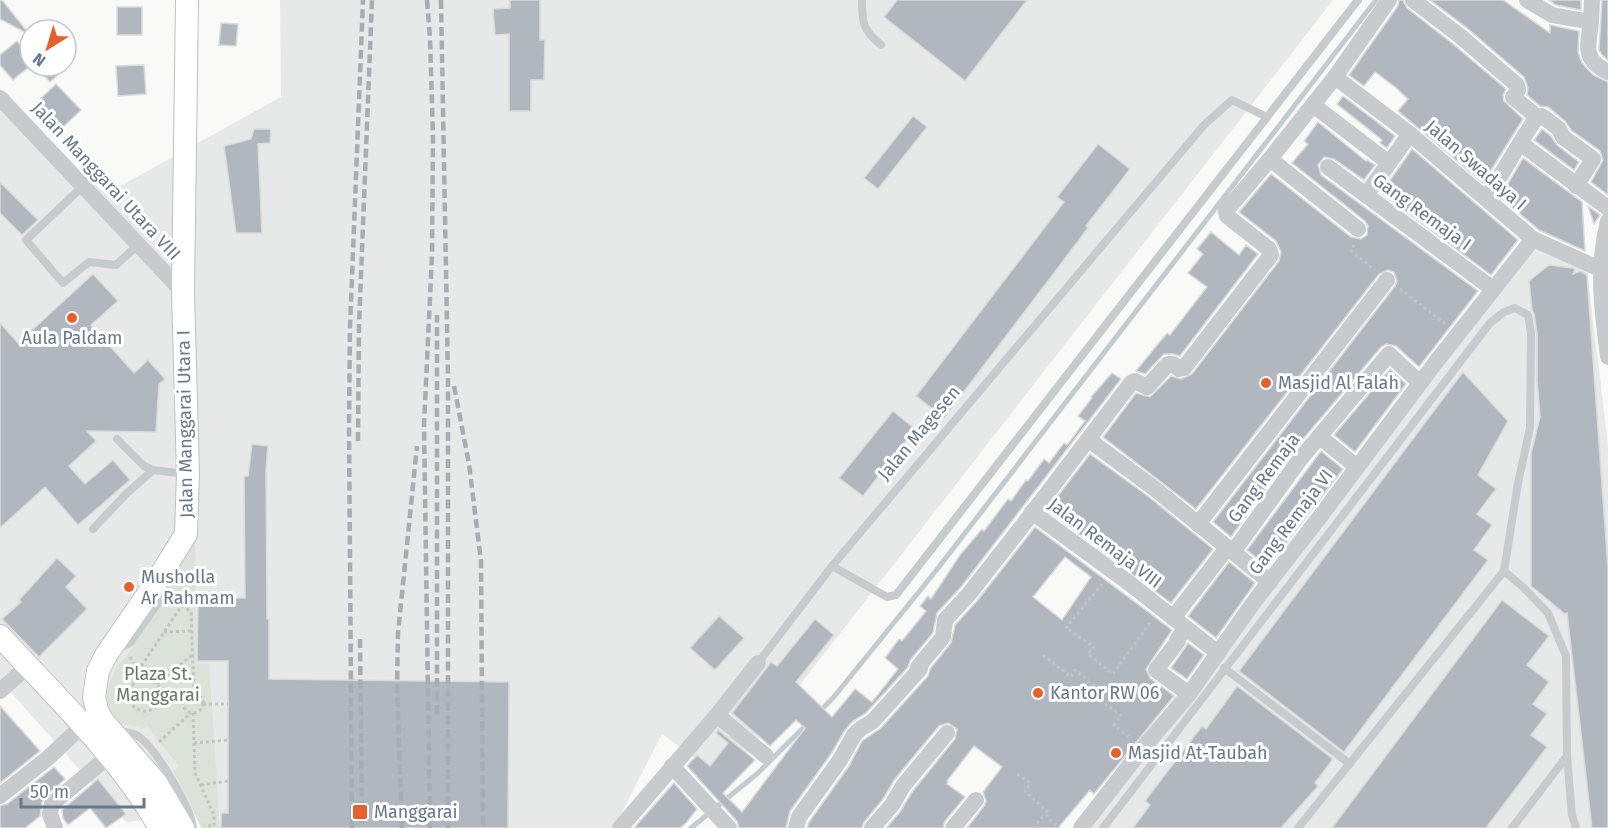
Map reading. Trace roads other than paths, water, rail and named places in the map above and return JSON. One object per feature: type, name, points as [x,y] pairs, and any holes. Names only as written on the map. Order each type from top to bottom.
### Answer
[{"type":"street","name":"Jalan Manggarai Utara I","points":[[187,0],[183,291],[188,474],[186,534],[162,580],[115,650],[98,671],[94,697],[97,710],[111,731],[157,784],[190,827]]},
{"type":"street","points":[[1032,512],[1131,383],[1135,381],[1147,387],[1168,364],[1173,364],[1179,369],[1184,368],[1271,255],[1269,249],[1228,218],[1226,213],[1335,77],[1389,0]]},
{"type":"street","points":[[1413,0],[1460,36],[1517,85],[1518,90],[1513,98],[1537,117],[1542,116],[1556,126],[1563,137],[1593,159],[1575,186]]},
{"type":"street","points":[[1527,0],[1552,15],[1591,22]]},
{"type":"street","points":[[1592,0],[1588,52],[1593,64],[1608,72]]},
{"type":"street","name":"Jalan Swadaya I","points":[[1335,77],[1410,134],[1533,239],[1600,269]]},
{"type":"street","name":"Jalan Manggarai Utara VIII","points":[[0,98],[183,291]]},
{"type":"street","points":[[1313,105],[1389,163]]},
{"type":"street","points":[[1486,198],[1537,117]]},
{"type":"street","points":[[1366,195],[1410,134]]},
{"type":"street","points":[[1520,143],[1575,186],[1608,208]]},
{"type":"street","points":[[1270,159],[1358,229]]},
{"type":"street","name":"Gang Remaja I","points":[[1328,166],[1493,288]]},
{"type":"street","points":[[1608,221],[1600,269],[1605,299],[1608,357]]},
{"type":"street","name":"Gang Remaja VI","points":[[1081,828],[1143,748],[1221,661],[1269,582],[1493,288],[1533,239]]},
{"type":"street","points":[[1198,524],[1387,280]]},
{"type":"street","name":"Gang Remaja","points":[[1189,694],[1156,670],[1178,641],[1173,619],[1301,458],[1389,354],[1420,383]]},
{"type":"street","points":[[1320,437],[1357,467]]},
{"type":"street","points":[[1089,440],[1155,489],[1269,582]]},
{"type":"street","name":"Jalan Remaja VIII","points":[[796,828],[800,817],[840,760],[854,735],[873,721],[913,678],[943,637],[945,620],[1032,512],[1113,571],[1221,661]]},
{"type":"street","points":[[0,636],[109,756],[138,792],[160,828]]},
{"type":"street","name":"Jalan Magesen","points":[[620,828],[717,715],[758,663]]},
{"type":"street","points":[[0,691],[28,666]]},
{"type":"street","points":[[717,715],[766,756]]},
{"type":"street","points":[[0,796],[48,758],[82,726]]},
{"type":"street","points":[[872,828],[892,805],[909,778],[947,733]]},
{"type":"street","points":[[54,828],[50,814],[52,804],[109,756]]},
{"type":"street","points":[[672,766],[729,828]]},
{"type":"street","points":[[953,828],[976,800]]},
{"type":"lane","points":[[862,0],[863,26],[881,45]]},
{"type":"lane","points":[[832,566],[887,597],[896,595],[1358,0]]},
{"type":"lane","name":"Jalan Magesen","points":[[758,663],[832,566],[1204,125],[1232,100],[1267,117]]},
{"type":"lane","points":[[84,186],[26,240],[63,283],[89,262],[116,265],[139,244]]},
{"type":"lane","points":[[1103,828],[1221,661],[1490,323],[1504,312],[1515,308],[1528,315],[1531,333],[1530,428],[1518,483],[1504,571],[1298,828]]},
{"type":"lane","points":[[117,440],[144,466],[153,470],[188,474]]},
{"type":"lane","points":[[93,529],[127,493],[153,470]]},
{"type":"lane","points":[[1504,571],[1548,613],[1566,656],[1567,756],[1572,815],[1576,828]]},
{"type":"lane","points":[[1221,661],[1350,764]]},
{"type":"lane","points":[[111,731],[133,733],[139,736],[150,749],[169,774],[184,801],[190,827]]},
{"type":"lane","points":[[1512,828],[1567,756]]},
{"type":"waterway","points":[[819,712],[833,698],[935,572],[1376,0]]},
{"type":"waterway","points":[[691,828],[758,773],[808,723]]},
{"type":"railway","points":[[352,828],[350,327],[363,0]]},
{"type":"railway","points":[[358,441],[359,325],[372,0]]},
{"type":"railway","points":[[427,0],[433,137],[432,255],[424,425],[430,828]]},
{"type":"railway","points":[[441,0],[448,379],[448,828]]},
{"type":"railway","points":[[437,315],[437,714]]},
{"type":"railway","points":[[454,386],[469,464],[481,561],[483,828]]},
{"type":"railway","points":[[402,828],[397,689],[398,633],[417,446]]},
{"type":"railway","points":[[360,639],[362,828]]},
{"type":"place","name":"Aula Paldam","points":[[72,318]]},
{"type":"place","name":"Masjid Al Falah","points":[[1266,383]]},
{"type":"place","name":"Musholla Ar Rahmam","points":[[129,587]]},
{"type":"place","name":"Kantor RW 06","points":[[1038,693]]},
{"type":"place","name":"Masjid At-Taubah","points":[[1116,753]]},
{"type":"place","name":"Manggarai","points":[[360,812]]},
{"type":"park label","name":"Plaza St. Manggarai","points":[[158,684]]}]
